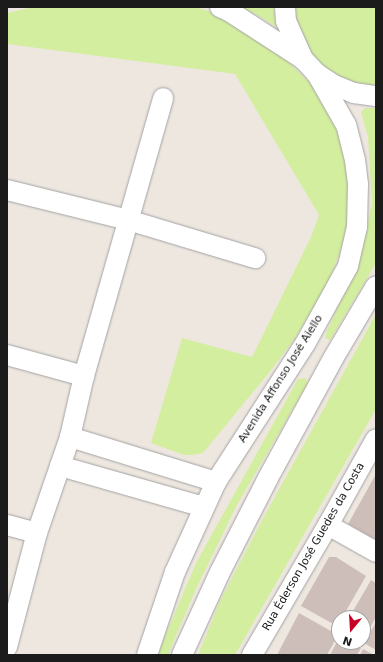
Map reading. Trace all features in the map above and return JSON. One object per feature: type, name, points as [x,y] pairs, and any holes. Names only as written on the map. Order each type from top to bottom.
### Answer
[{"type":"street","points":[[220,7],[254,26],[304,59]]},
{"type":"street","points":[[285,7],[286,21],[304,59],[317,74],[334,85],[354,93],[376,96]]},
{"type":"street","name":"Avenida Affonso José Aiello","points":[[147,655],[175,572],[216,482],[305,344],[348,266],[357,227],[358,184],[355,160],[346,124],[317,74]]},
{"type":"street","points":[[7,647],[37,533],[70,437],[84,376],[163,98]]},
{"type":"street","points":[[7,190],[128,220],[255,258]]},
{"type":"street","points":[[182,655],[220,572],[334,357],[376,286]]},
{"type":"street","points":[[305,344],[334,357]]},
{"type":"street","points":[[7,355],[84,376]]},
{"type":"street","points":[[70,437],[216,482]]},
{"type":"street","name":"Rua Éderson José Guedes da Costa","points":[[252,655],[376,439]]},
{"type":"street","points":[[60,466],[204,507]]},
{"type":"street","points":[[7,525],[37,533]]},
{"type":"street","points":[[328,525],[376,552]]},
{"type":"green space","points":[[33,7],[196,7],[208,11],[233,22],[274,48],[311,84],[336,119],[348,166],[348,224],[339,255],[327,285],[293,341],[203,453],[184,455],[151,443],[182,338],[252,357],[311,237],[319,215],[235,74],[7,44],[7,13]]},
{"type":"green space","points":[[241,7],[273,7],[277,27],[255,14]]},
{"type":"green space","points":[[294,7],[376,7],[376,85],[359,84],[335,76],[315,60],[301,39]]},
{"type":"green space","points":[[365,108],[376,108],[376,263],[330,340],[325,338],[327,331],[360,258],[372,203],[368,137],[361,112]]},
{"type":"green space","points":[[376,314],[376,409],[235,655],[198,655],[220,601],[262,520]]},
{"type":"green space","points":[[305,378],[308,383],[237,505],[196,589],[168,655],[157,655],[196,563],[298,379]]},
{"type":"building","points":[[376,474],[376,540],[348,524]]},
{"type":"building","points":[[329,557],[336,557],[366,576],[347,610],[331,610],[331,623],[301,606]]},
{"type":"building","points":[[371,580],[376,583],[376,617],[371,626],[371,610],[354,610]]},
{"type":"building","points":[[299,613],[331,631],[331,648],[327,655],[277,655]]},
{"type":"building","points":[[376,622],[376,650],[371,647],[371,631]]},
{"type":"building","points":[[333,650],[360,650],[357,655],[330,655]]},
{"type":"building","points":[[362,650],[365,650],[374,655],[360,655]]}]
